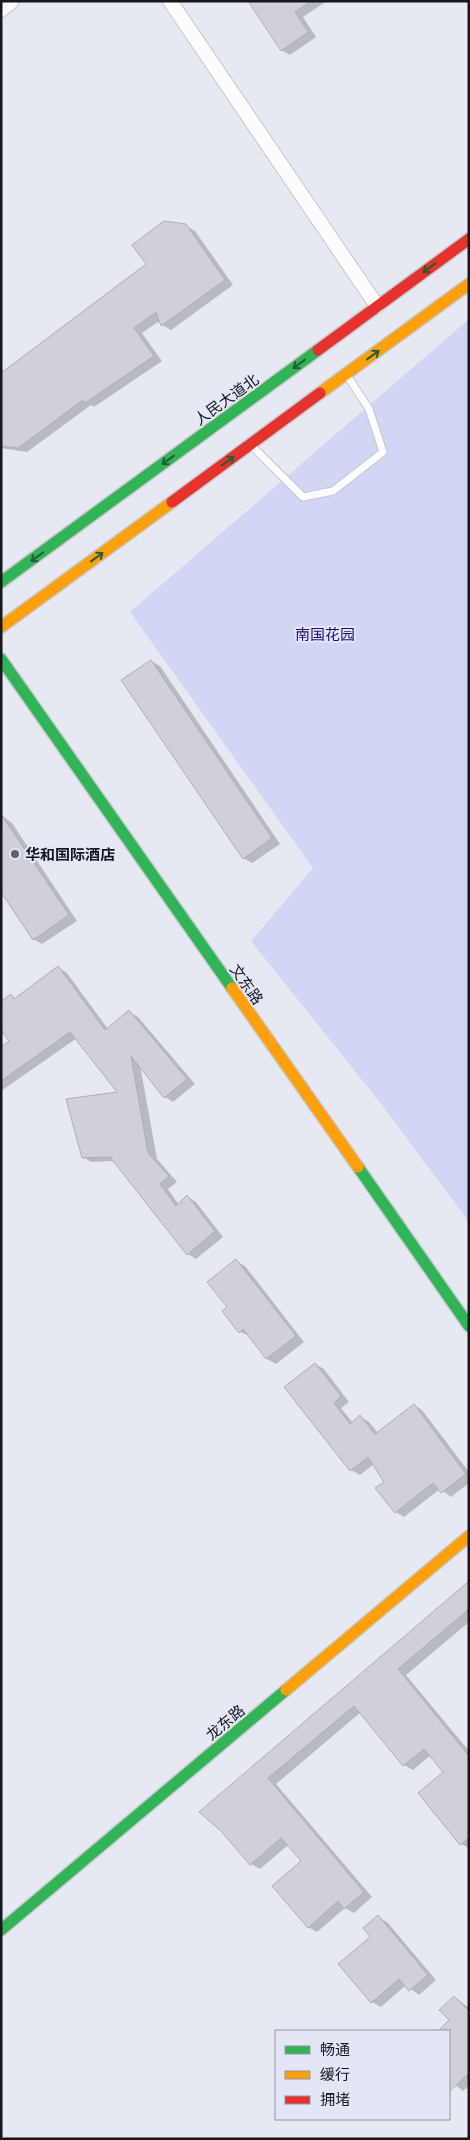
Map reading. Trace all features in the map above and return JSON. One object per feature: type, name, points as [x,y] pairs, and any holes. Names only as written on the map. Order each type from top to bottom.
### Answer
[{"type":"street","points":[[1,10],[12,1]]},
{"type":"street","points":[[170,1],[377,306]]},
{"type":"street","name":"人民大道北","points":[[1,582],[469,239]]},
{"type":"street","points":[[1,628],[469,284]]},
{"type":"street","name":"文东路","points":[[1,659],[469,1326]]},
{"type":"street","name":"龙东路","points":[[1,1930],[469,1536]]},
{"type":"lane","points":[[250,445],[303,497],[333,491],[382,452],[369,409],[346,374]]},
{"type":"green space","name":"南国花园","points":[[469,319],[469,1222],[382,1105],[251,941],[313,868],[130,612]]},
{"type":"building","points":[[248,1],[311,1],[295,12],[308,32],[281,51]]},
{"type":"building","points":[[164,221],[186,224],[225,280],[161,326],[156,312],[134,328],[154,356],[85,403],[83,400],[18,448],[1,446],[1,373],[146,264],[132,245]]},
{"type":"building","points":[[151,660],[272,838],[243,859],[121,680]]},
{"type":"building","name":"华和国际酒店","points":[[1,814],[69,915],[33,940],[1,892]]},
{"type":"building","points":[[58,966],[105,1030],[129,1010],[187,1079],[164,1098],[131,1056],[148,1153],[169,1176],[160,1184],[176,1206],[187,1195],[215,1231],[187,1255],[110,1157],[82,1158],[66,1099],[117,1092],[70,1032],[1,1081],[1,1047],[9,1041],[1,1030],[1,1001],[11,994],[14,999]]},
{"type":"building","points":[[236,1259],[296,1336],[266,1359],[243,1329],[239,1333],[222,1311],[227,1307],[207,1282]]},
{"type":"building","points":[[315,1363],[341,1396],[334,1403],[350,1424],[360,1415],[375,1434],[414,1404],[466,1474],[441,1493],[433,1483],[395,1513],[375,1488],[384,1482],[368,1457],[350,1471],[284,1387]]},
{"type":"building","points":[[469,1581],[469,1609],[398,1669],[469,1756],[469,1838],[460,1845],[418,1793],[443,1772],[424,1749],[403,1766],[354,1706],[268,1778],[364,1892],[344,1909],[338,1901],[308,1928],[272,1886],[301,1861],[281,1838],[250,1865],[221,1831],[199,1812]]},
{"type":"building","points":[[378,1915],[428,1975],[409,1991],[399,1979],[371,2003],[338,1964],[370,1937],[363,1928]]},
{"type":"building","points":[[454,1996],[469,2011],[469,2073],[450,2091],[450,2030],[439,2030],[449,2020],[439,2010]]},
{"type":"traffic: fast","points":[[1,582],[318,350]]},
{"type":"traffic: fast","points":[[1,659],[232,988]]},
{"type":"traffic: fast","points":[[358,1167],[469,1326]]},
{"type":"traffic: fast","points":[[1,1930],[286,1690]]},
{"type":"traffic: slow","points":[[320,393],[469,284]]},
{"type":"traffic: slow","points":[[1,627],[172,502]]},
{"type":"traffic: slow","points":[[232,988],[358,1167]]},
{"type":"traffic: slow","points":[[286,1690],[469,1536]]},
{"type":"traffic: jam","points":[[318,350],[469,239]]},
{"type":"traffic: jam","points":[[172,502],[320,393]]},
{"type":"place","name":"华和国际酒店","points":[[15,854]]}]
